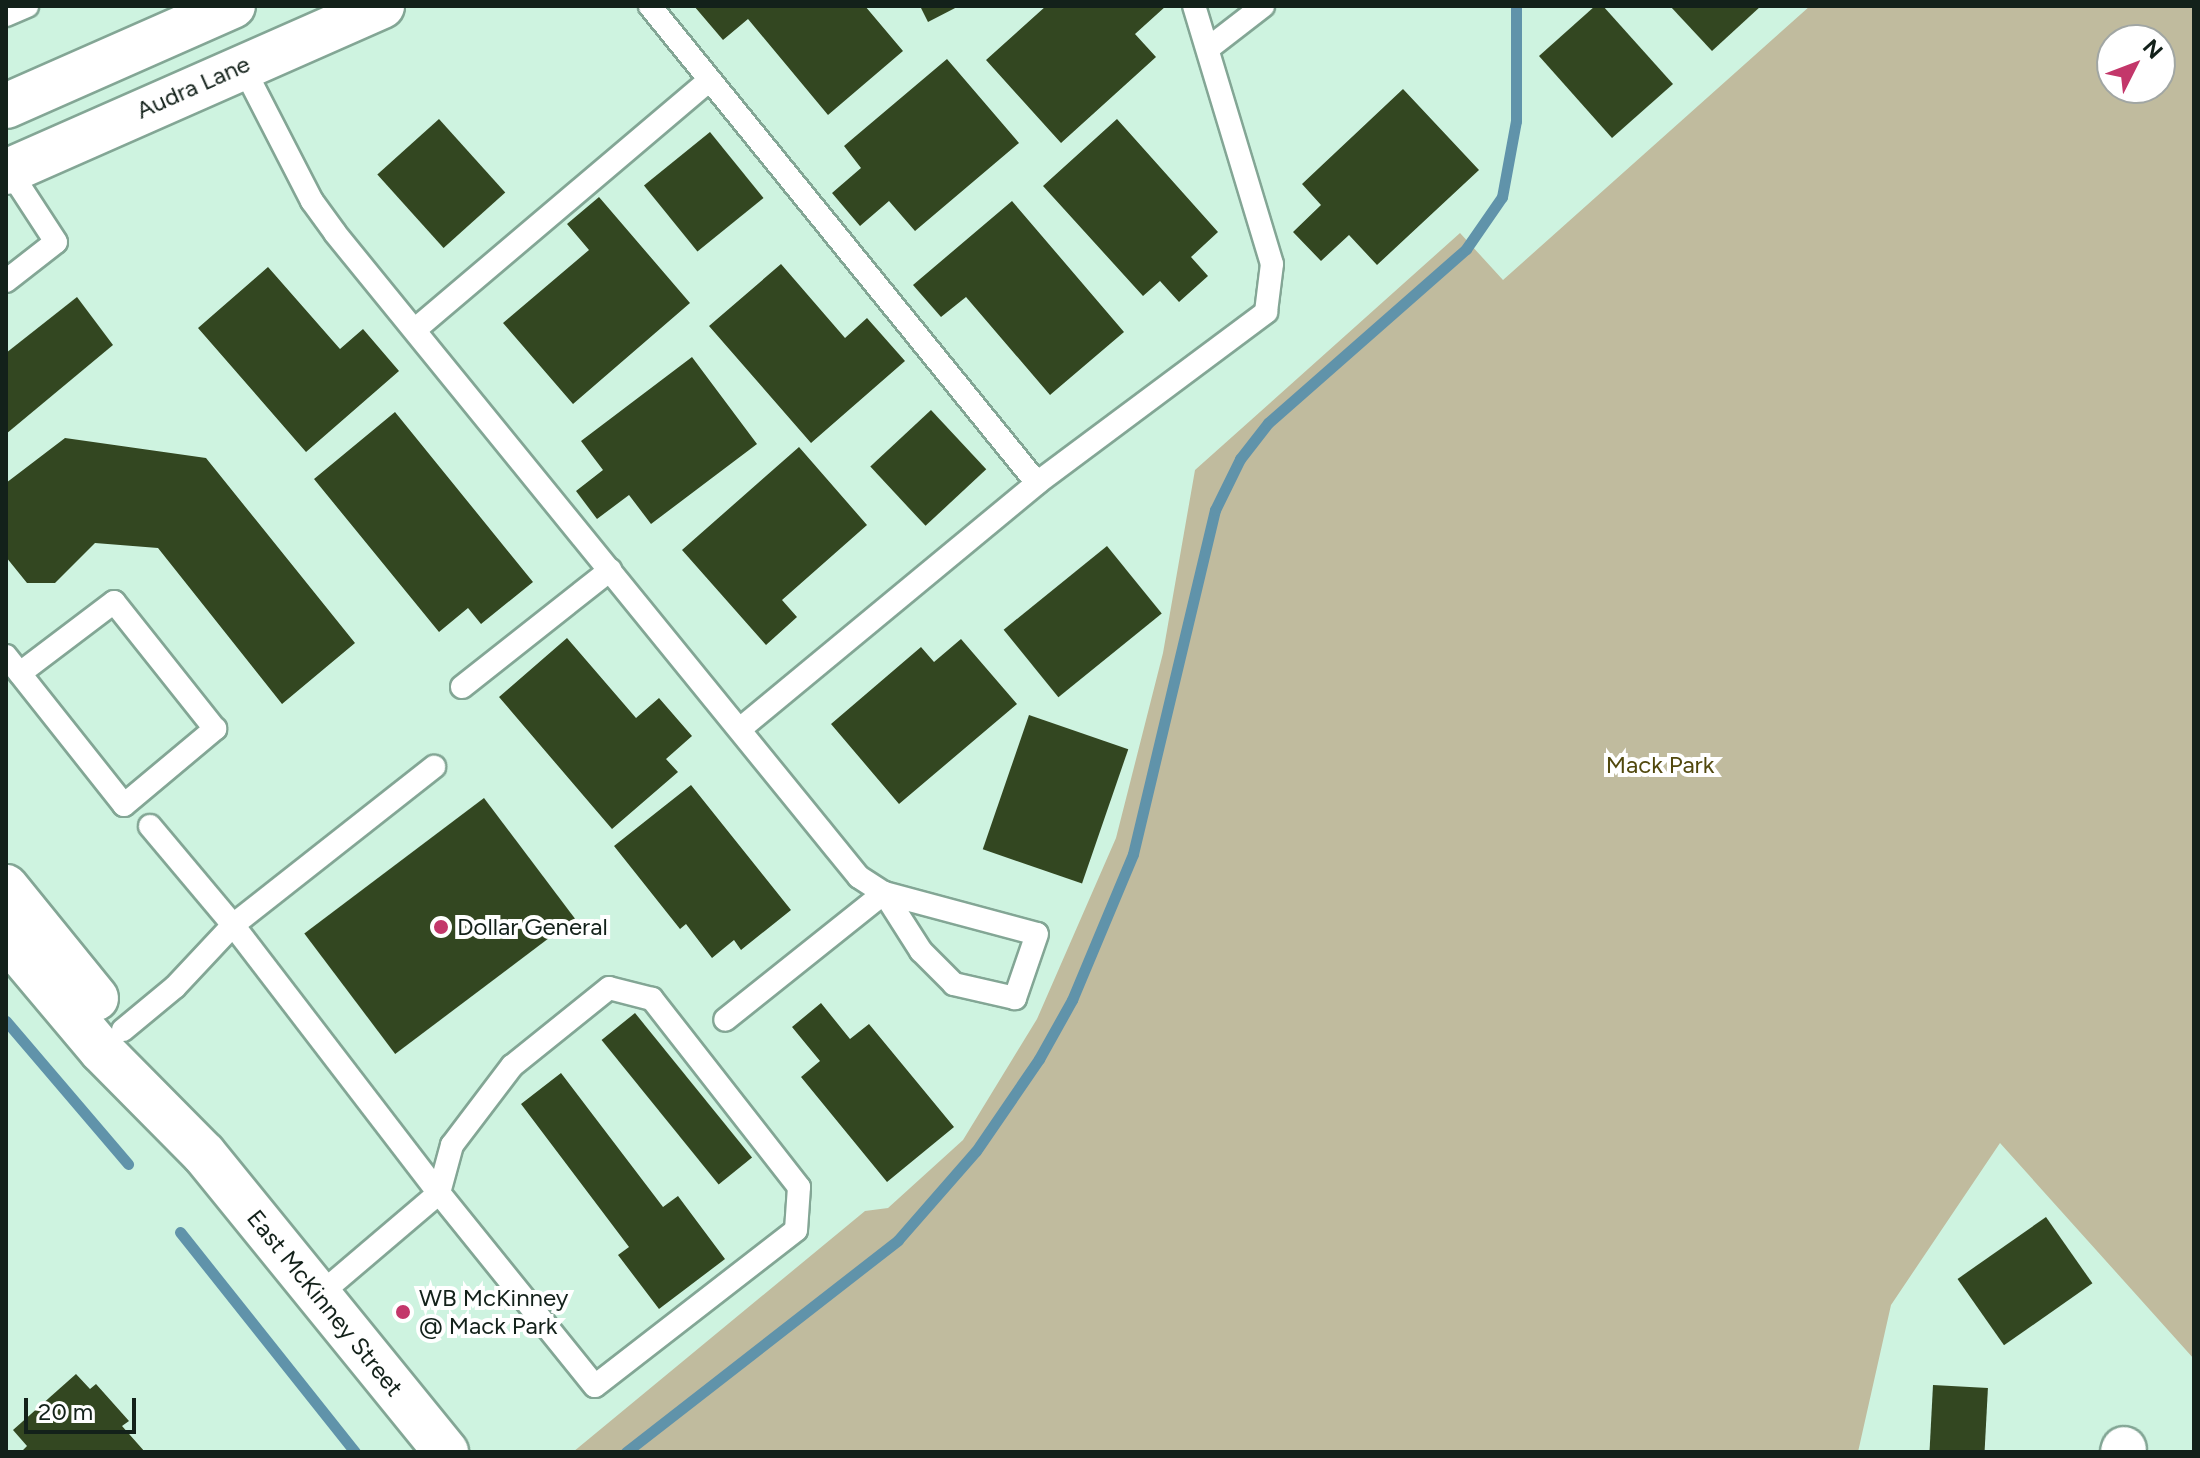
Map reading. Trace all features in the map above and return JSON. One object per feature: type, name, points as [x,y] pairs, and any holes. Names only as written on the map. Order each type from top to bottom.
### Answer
[{"type":"main road","name":"Audra Lane","points":[[8,171],[242,65],[382,6]]},
{"type":"main road","points":[[6,106],[227,7],[242,65]]},
{"type":"main road","name":"East McKinney Street","points":[[6,887],[123,1030],[204,1154]]},
{"type":"main road","name":"East McKinney Street","points":[[6,937],[101,1050],[204,1154],[446,1452]]},
{"type":"lane","points":[[6,15],[27,6]]},
{"type":"lane","points":[[650,6],[1037,483]]},
{"type":"lane","points":[[740,729],[1037,483],[1266,312],[1272,264],[1210,47],[1194,6]]},
{"type":"lane","points":[[1210,47],[1263,6]]},
{"type":"lane","points":[[242,65],[312,201],[859,877],[884,893],[1037,934],[1015,998],[954,984],[921,951],[884,893]]},
{"type":"lane","points":[[417,328],[709,80]]},
{"type":"lane","points":[[6,281],[56,242],[8,171]]},
{"type":"lane","points":[[462,687],[610,570]]},
{"type":"lane","points":[[114,602],[215,729],[124,805],[13,664],[114,602]]},
{"type":"lane","points":[[123,1030],[175,987],[233,925],[434,767]]},
{"type":"lane","points":[[150,826],[233,925],[439,1193],[595,1386],[796,1230],[799,1187],[652,999],[609,988],[512,1066],[452,1145],[439,1193],[319,1295]]},
{"type":"lane","points":[[725,1020],[884,893]]},
{"type":"green space","name":"Mack Park","points":[[1810,6],[2194,6],[2194,1359],[2000,1143],[1891,1305],[1858,1452],[573,1452],[865,1211],[888,1208],[963,1140],[1037,1019],[1116,838],[1163,653],[1195,470],[1460,233],[1503,280]]},
{"type":"building","points":[[694,6],[865,6],[903,51],[828,115],[748,19],[723,40]]},
{"type":"building","points":[[920,6],[959,6],[928,22]]},
{"type":"building","points":[[1046,6],[1166,6],[1135,34],[1156,57],[1061,143],[986,60]]},
{"type":"building","points":[[1595,6],[1603,6],[1673,84],[1612,138],[1539,56]]},
{"type":"building","points":[[1670,6],[1761,6],[1712,51]]},
{"type":"building","points":[[947,59],[1019,143],[915,231],[889,201],[860,226],[832,193],[861,168],[844,146]]},
{"type":"building","points":[[1403,89],[1479,170],[1377,265],[1349,235],[1321,261],[1293,232],[1321,205],[1302,184]]},
{"type":"building","points":[[439,119],[505,193],[444,248],[377,175]]},
{"type":"building","points":[[1117,119],[1218,232],[1191,257],[1208,276],[1179,302],[1160,281],[1143,296],[1043,186]]},
{"type":"building","points":[[710,132],[763,198],[697,252],[644,185]]},
{"type":"building","points":[[599,197],[690,303],[573,404],[503,323],[589,250],[567,224]]},
{"type":"building","points":[[1012,201],[1124,332],[1050,395],[966,297],[941,317],[913,285]]},
{"type":"building","points":[[781,264],[845,338],[867,318],[905,361],[811,443],[709,326]]},
{"type":"building","points":[[268,267],[340,349],[363,329],[399,371],[306,452],[198,328]]},
{"type":"building","points":[[77,297],[113,345],[6,434],[6,353]]},
{"type":"building","points":[[692,357],[757,444],[651,524],[629,495],[597,519],[576,491],[603,470],[581,441]]},
{"type":"building","points":[[931,410],[986,469],[926,526],[870,467]]},
{"type":"building","points":[[395,412],[533,582],[481,624],[468,608],[439,632],[314,479]]},
{"type":"building","points":[[65,438],[206,458],[355,643],[282,704],[158,548],[95,543],[55,583],[27,583],[6,557],[6,483]]},
{"type":"building","points":[[799,447],[867,525],[782,600],[797,617],[766,645],[682,550]]},
{"type":"building","points":[[1107,546],[1162,614],[1058,697],[1004,630]]},
{"type":"building","points":[[567,638],[636,718],[659,698],[692,736],[666,759],[678,772],[612,829],[499,697]]},
{"type":"building","points":[[961,639],[1017,704],[899,804],[831,724],[921,647],[934,662]]},
{"type":"building","points":[[1029,715],[1128,749],[1082,883],[983,849]]},
{"type":"building","points":[[691,785],[791,910],[741,950],[734,940],[712,958],[686,924],[680,929],[614,846]]},
{"type":"building","name":"Dollar General","points":[[484,798],[575,919],[395,1054],[304,933]]},
{"type":"building","points":[[821,1003],[850,1039],[869,1024],[954,1127],[887,1182],[801,1077],[820,1061],[792,1027]]},
{"type":"building","points":[[635,1013],[752,1158],[719,1185],[602,1040]]},
{"type":"building","points":[[561,1073],[663,1207],[678,1196],[725,1259],[659,1309],[618,1255],[629,1247],[521,1104]]},
{"type":"building","points":[[2046,1217],[2092,1283],[2004,1345],[1958,1279]]},
{"type":"building","points":[[76,1374],[90,1389],[96,1384],[129,1421],[122,1426],[145,1452],[21,1452],[27,1446],[13,1430]]},
{"type":"building","points":[[1933,1385],[1988,1388],[1985,1452],[1929,1452]]},
{"type":"waterway","points":[[626,1452],[898,1240],[976,1151],[1039,1059],[1072,1000],[1133,854],[1215,510],[1240,459],[1268,423],[1466,249],[1502,197],[1516,121],[1516,6]]},
{"type":"waterway","points":[[6,1021],[128,1164]]},
{"type":"waterway","points":[[180,1232],[355,1452]]},
{"type":"place","name":"Dollar General","points":[[441,927]]},
{"type":"place","name":"WB McKinney @ Mack Park","points":[[403,1312]]}]
